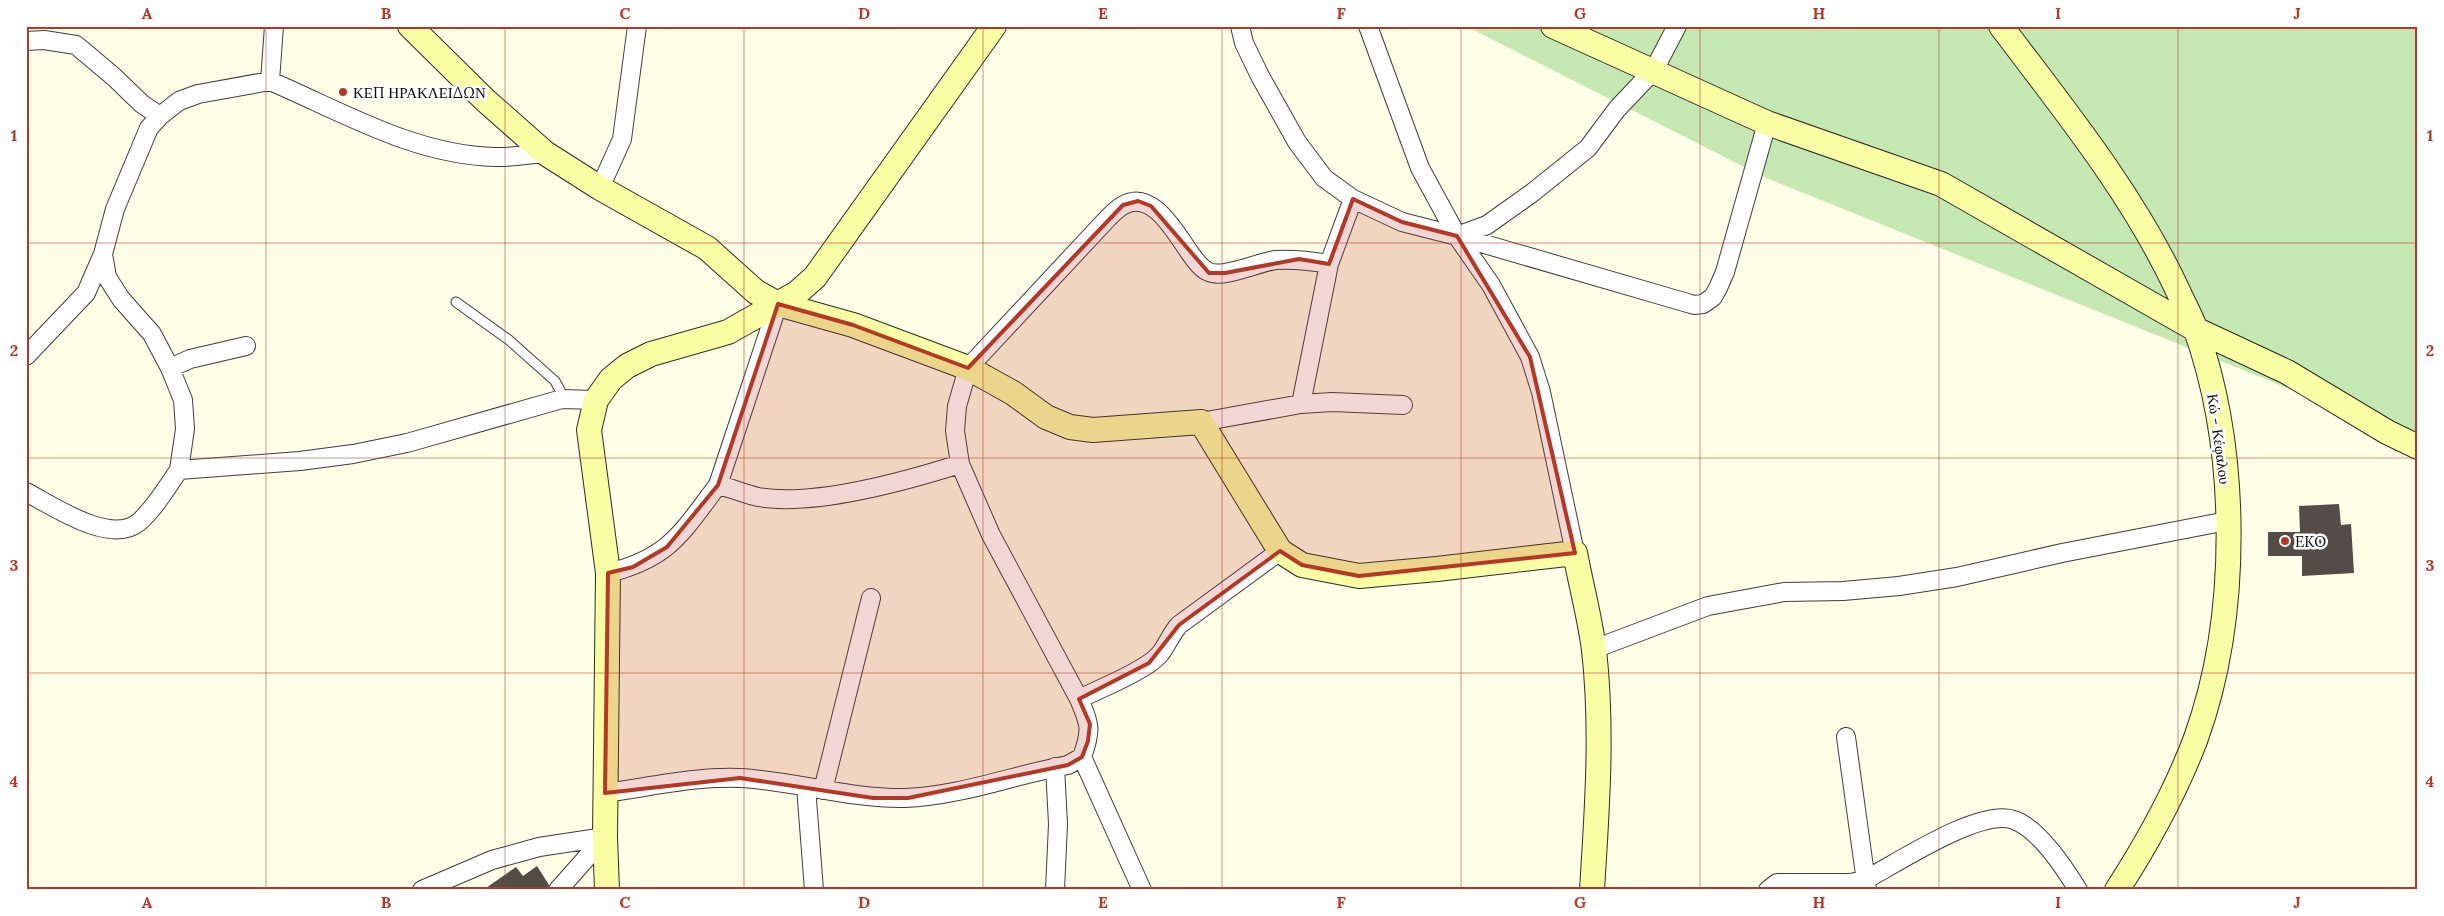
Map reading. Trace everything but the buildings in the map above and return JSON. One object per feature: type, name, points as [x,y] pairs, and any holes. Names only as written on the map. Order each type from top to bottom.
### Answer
[{"type":"street","points":[[270,81],[274,26]]},
{"type":"street","points":[[410,26],[485,100],[545,153],[600,188],[706,248],[756,292],[778,304],[853,325],[968,368],[1013,393],[1046,417],[1070,427],[1093,430],[1201,422],[1302,404],[1332,402],[1403,405]]},
{"type":"street","points":[[600,188],[622,139],[637,26]]},
{"type":"street","points":[[606,890],[605,792],[608,573],[589,430],[596,400],[611,379],[627,366],[651,354],[728,332],[756,318],[797,293],[815,277],[994,26]]},
{"type":"street","points":[[1240,26],[1244,44],[1297,142],[1324,178],[1353,199],[1402,222],[1457,236],[1694,305],[1703,304],[1713,297],[1725,272],[1768,123]]},
{"type":"street","points":[[1368,26],[1420,168],[1457,236],[1491,286],[1530,357],[1541,392],[1594,649],[1600,774],[1592,890]]},
{"type":"street","points":[[1553,26],[1768,123],[1941,184],[2196,329],[2287,372],[2387,432],[2418,447]]},
{"type":"street","points":[[1457,236],[1487,224],[1588,148],[1617,109],[1654,70],[1676,26]]},
{"type":"street","name":"Κώ - Κέφαλου","points":[[2002,26],[2075,123],[2138,215],[2167,267],[2196,329],[2208,373],[2225,468],[2227,521],[2226,583],[2220,636],[2201,720],[2179,778],[2160,818],[2117,890]]},
{"type":"street","points":[[26,41],[44,40],[76,45],[114,76],[142,104],[160,116]]},
{"type":"street","points":[[26,356],[86,293],[103,254],[115,209],[149,128],[160,116],[179,101],[198,94],[270,81],[338,110],[389,136],[438,150],[496,158],[545,153]]},
{"type":"street","points":[[1302,404],[1329,264],[1353,199]]},
{"type":"street","points":[[605,792],[708,779],[740,778],[873,798],[908,798],[948,793],[1068,765],[1082,757],[1088,741],[1090,724],[1079,699],[991,534],[960,464],[955,431],[957,406],[968,368],[1108,218],[1123,205],[1138,201],[1151,206],[1166,219],[1198,264],[1209,273],[1224,274],[1274,260],[1299,259],[1329,264]]},
{"type":"street","points":[[26,492],[103,530],[120,531],[138,523],[179,470],[185,429],[183,400],[170,368],[152,334],[121,300],[107,276],[103,254]]},
{"type":"street","points":[[608,573],[633,567],[652,558],[667,547],[678,536],[718,484],[778,304]]},
{"type":"street","points":[[170,368],[190,359],[246,346]]},
{"type":"street","points":[[179,470],[300,462],[353,454],[407,443],[562,399],[596,400]]},
{"type":"street","points":[[1201,422],[1280,551],[1302,565],[1359,576],[1575,553]]},
{"type":"street","points":[[718,484],[758,497],[809,498],[878,487],[960,464]]},
{"type":"street","points":[[1594,649],[1669,620],[1716,605],[1784,592],[1881,588],[1957,577],[2062,553],[2227,521]]},
{"type":"street","points":[[1079,699],[1149,663],[1160,654],[1168,638],[1179,625],[1280,551]]},
{"type":"street","points":[[814,890],[814,788],[871,598]]},
{"type":"street","points":[[1846,737],[1866,885]]},
{"type":"street","points":[[1082,757],[1142,890]]},
{"type":"street","points":[[1055,767],[1058,824],[1055,890]]},
{"type":"street","points":[[1768,890],[1777,883],[1850,883],[1866,885],[1960,829],[1992,818],[2013,819],[2027,826],[2067,873],[2078,890]]},
{"type":"street","points":[[422,890],[492,860],[540,847],[605,837]]},
{"type":"street","points":[[558,890],[605,837]]},
{"type":"lane","points":[[456,302],[509,340],[555,381],[561,392],[562,399]]},
{"type":"highlighted area","points":[[1353,199],[1402,222],[1457,236],[1530,357],[1575,553],[1359,576],[1302,565],[1280,551],[1179,625],[1149,663],[1079,699],[1090,724],[1088,741],[1082,757],[1068,765],[908,798],[873,798],[740,778],[605,793],[608,573],[633,567],[667,547],[718,485],[778,304],[853,325],[968,368],[1123,205],[1138,201],[1151,206],[1209,273],[1225,273],[1299,259],[1329,264]]},
{"type":"green space","points":[[1466,26],[2418,26],[2418,444],[2263,378],[1764,177]]},
{"type":"place","name":"ΚΕΠ ΗΡΑΚΛΕΙΔΩΝ","points":[[343,92]]},
{"type":"place","name":"EKO","points":[[2285,541]]}]
